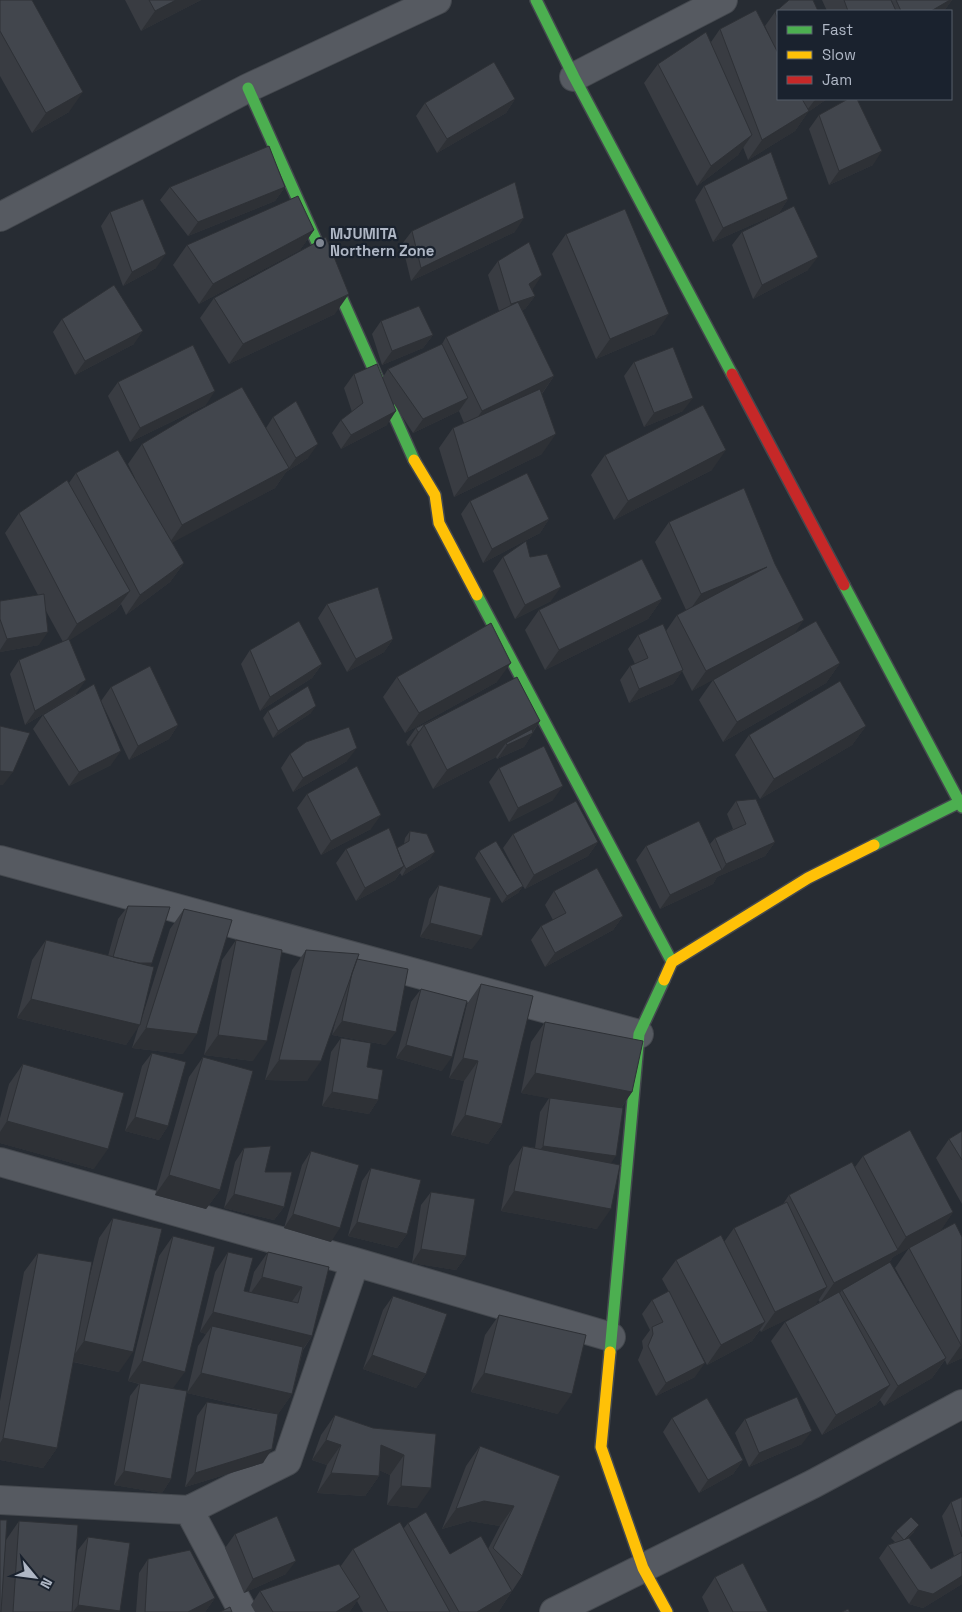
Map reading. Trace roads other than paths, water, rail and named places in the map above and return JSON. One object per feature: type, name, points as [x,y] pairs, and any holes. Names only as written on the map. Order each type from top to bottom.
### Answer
[{"type":"street","points":[[0,217],[248,88],[437,0]]},
{"type":"street","points":[[536,0],[574,77],[961,804],[808,878],[672,962],[639,1034],[601,1447],[643,1568],[667,1612]]},
{"type":"street","points":[[574,77],[723,0]]},
{"type":"street","points":[[248,88],[409,452],[435,495],[439,523],[672,962]]},
{"type":"street","points":[[0,860],[639,1034]]},
{"type":"street","points":[[0,1162],[355,1262],[611,1337]]},
{"type":"street","points":[[0,1500],[189,1510],[287,1461],[355,1262]]},
{"type":"street","points":[[554,1612],[813,1484],[962,1404]]},
{"type":"street","points":[[189,1510],[243,1612]]},
{"type":"place","name":"MJUMITA Northern Zone","points":[[320,243]]}]
